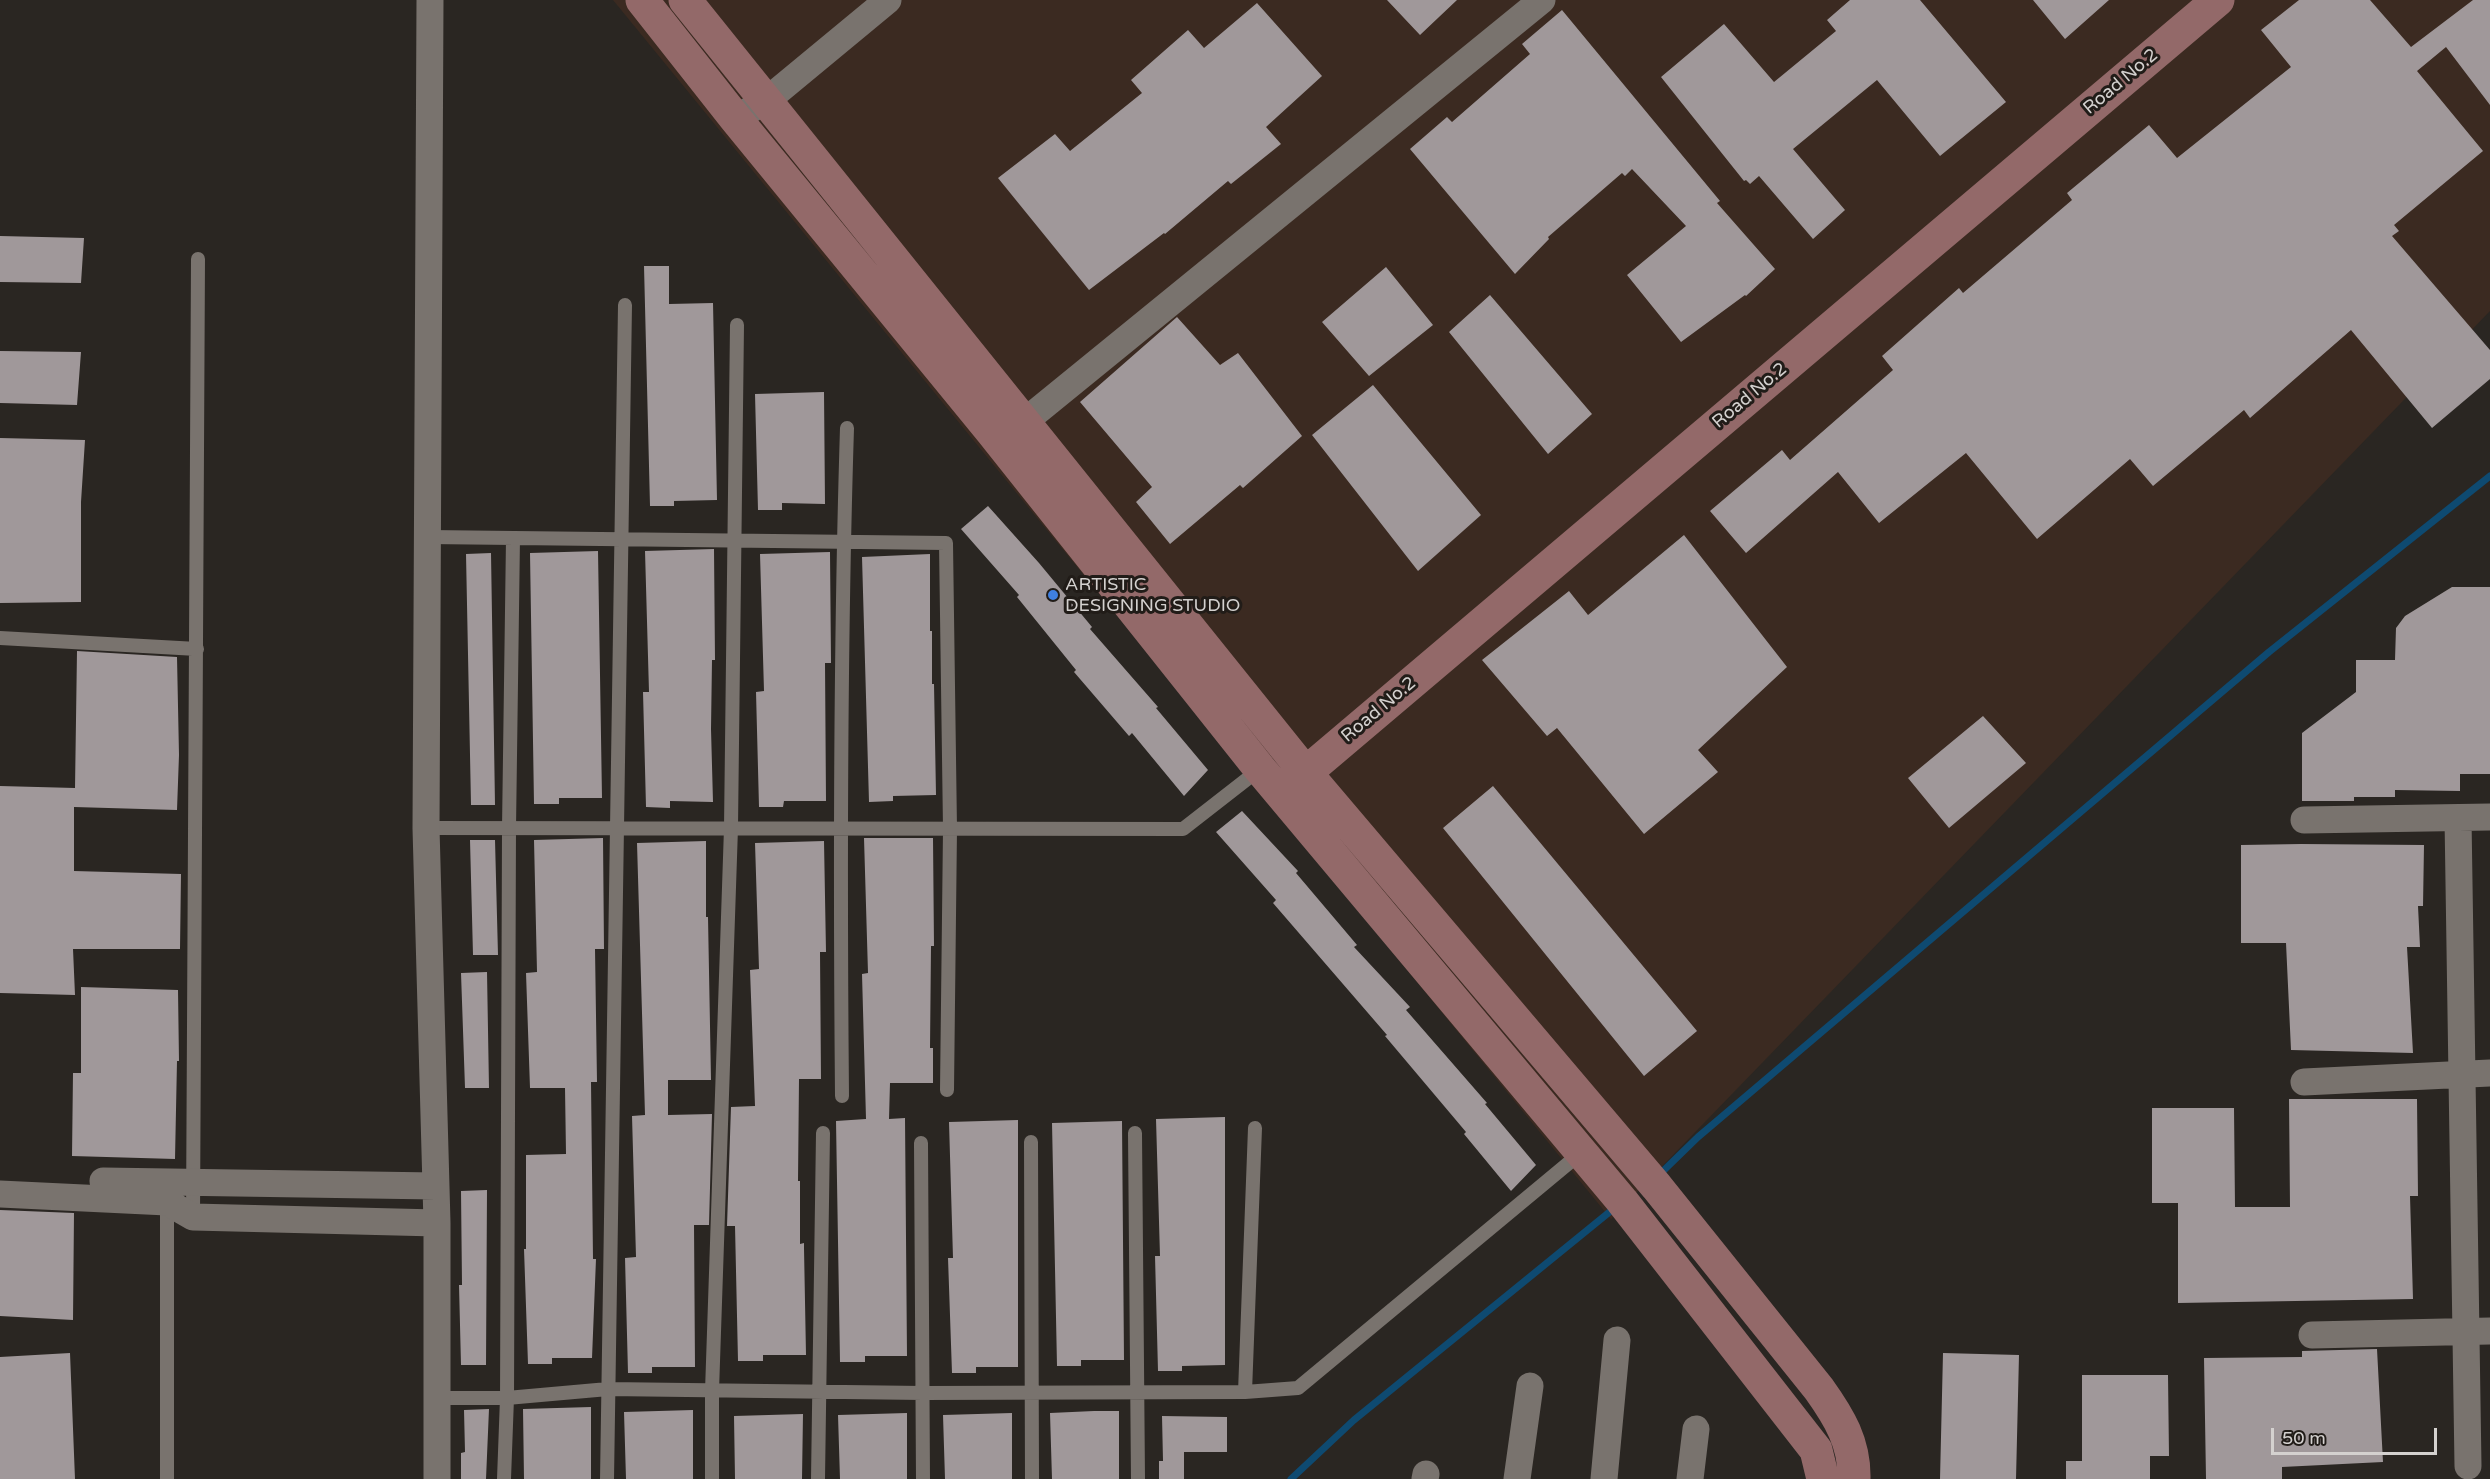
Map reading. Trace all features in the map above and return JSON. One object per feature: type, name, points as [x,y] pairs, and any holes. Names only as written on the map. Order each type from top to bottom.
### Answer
[{"type":"main road","points":[[642,0],[735,118],[992,432],[1260,769],[1293,783],[1657,1187],[1836,1413],[1849,1438],[1854,1479]]},
{"type":"main road","points":[[685,0],[1024,422],[1293,783],[1816,1450],[1823,1479]]},
{"type":"main road","name":"Road No.2","points":[[1293,783],[2218,0]]},
{"type":"main road","points":[[1628,1210],[1657,1187]]},
{"type":"street","points":[[429,0],[426,828],[437,1223],[436,1479]]},
{"type":"street","points":[[735,118],[766,101],[888,0]]},
{"type":"street","points":[[992,432],[1024,422],[1542,0]]},
{"type":"street","points":[[2304,820],[2490,817]]},
{"type":"street","points":[[2458,818],[2462,1074],[2478,1331],[2468,1466]]},
{"type":"street","points":[[2304,1082],[2490,1073]]},
{"type":"street","points":[[0,1179],[176,1189]]},
{"type":"street","points":[[0,1194],[436,1186]]},
{"type":"street","points":[[176,1189],[193,1217],[437,1223]]},
{"type":"street","points":[[2312,1335],[2478,1331]]},
{"type":"street","points":[[1604,1479],[1617,1340]]},
{"type":"street","points":[[1517,1479],[1530,1386]]},
{"type":"street","points":[[1690,1479],[1696,1429]]},
{"type":"lane","points":[[167,1479],[197,649],[198,259]]},
{"type":"lane","points":[[607,1479],[625,305]]},
{"type":"lane","points":[[712,1479],[712,1391],[731,828],[737,325]]},
{"type":"lane","points":[[842,1096],[840,829],[843,542],[847,428]]},
{"type":"lane","points":[[428,537],[946,543],[950,829],[947,1090]]},
{"type":"lane","points":[[504,1479],[507,1398],[509,828],[513,538]]},
{"type":"lane","points":[[0,638],[197,649]]},
{"type":"lane","points":[[426,828],[1183,829],[1260,769]]},
{"type":"lane","points":[[1245,1392],[1255,1128]]},
{"type":"lane","points":[[818,1479],[823,1133]]},
{"type":"lane","points":[[1135,1134],[1138,1479]]},
{"type":"lane","points":[[1032,1142],[1032,1479]]},
{"type":"lane","points":[[921,1143],[922,1479]]},
{"type":"lane","points":[[438,1398],[507,1398],[608,1389],[923,1394],[1245,1392],[1298,1388],[1582,1152]]},
{"type":"shaded area","points":[[613,0],[2490,0],[2490,311],[1611,1219]]},
{"type":"building","points":[[1387,0],[1457,0],[1420,35]]},
{"type":"building","points":[[1850,0],[1920,0],[2006,102],[1940,156],[1877,80],[1793,149],[1845,210],[1813,239],[1759,176],[1750,184],[1744,181],[1661,77],[1724,24],[1774,82],[1836,31],[1827,20]]},
{"type":"building","points":[[2033,0],[2109,0],[2065,39]]},
{"type":"building","points":[[2299,0],[2370,0],[2411,47],[2473,0],[2490,0],[2490,105],[2446,47],[2417,71],[2483,151],[2394,225],[2399,231],[2392,236],[2490,350],[2490,379],[2432,428],[2351,330],[2250,418],[2244,410],[2153,486],[2130,459],[2037,539],[1966,453],[1879,523],[1838,472],[1746,553],[1710,511],[1782,450],[1790,460],[1893,370],[1882,356],[1959,288],[1963,293],[2072,200],[2067,193],[2149,125],[2177,158],[2291,67],[2261,30]]},
{"type":"building","points":[[1257,3],[1322,76],[1266,127],[1281,144],[1231,184],[1228,181],[1165,234],[1089,290],[998,178],[1055,134],[1070,151],[1142,93],[1131,80],[1188,30],[1204,48]]},
{"type":"building","points":[[1562,10],[1720,201],[1717,203],[1775,269],[1746,296],[1681,342],[1627,275],[1686,226],[1632,169],[1625,176],[1622,173],[1548,237],[1549,239],[1515,274],[1410,149],[1447,117],[1452,122],[1530,54],[1522,44]]},
{"type":"building","points":[[0,236],[84,238],[81,283],[0,282]]},
{"type":"building","points":[[644,266],[669,266],[669,304],[713,303],[717,500],[674,501],[674,506],[650,506]]},
{"type":"building","points":[[1386,267],[1433,325],[1369,376],[1322,322]]},
{"type":"building","points":[[1490,295],[1592,414],[1548,454],[1449,332]]},
{"type":"building","points":[[1177,317],[1220,365],[1238,353],[1302,436],[1243,488],[1240,485],[1170,544],[1136,502],[1152,487],[1080,402]]},
{"type":"building","points":[[0,351],[81,352],[77,405],[0,403]]},
{"type":"building","points":[[1373,385],[1481,515],[1418,571],[1312,435]]},
{"type":"building","points":[[824,392],[825,504],[782,503],[782,510],[758,510],[755,394]]},
{"type":"building","points":[[0,438],[85,440],[81,502],[81,602],[0,603]]},
{"type":"building","points":[[988,506],[1039,563],[1092,627],[1090,629],[1158,707],[1156,708],[1208,770],[1184,796],[1132,733],[1129,736],[1074,672],[1076,670],[1017,597],[1019,595],[961,529]]},
{"type":"building","points":[[1684,535],[1787,667],[1698,750],[1718,772],[1644,834],[1557,728],[1547,736],[1482,660],[1569,591],[1588,615]]},
{"type":"building","points":[[714,549],[715,660],[712,660],[711,729],[713,802],[670,801],[670,808],[646,807],[643,692],[649,692],[645,551]]},
{"type":"building","points":[[598,551],[602,798],[559,798],[559,804],[534,804],[530,553]]},
{"type":"building","points":[[830,552],[831,663],[825,663],[826,801],[784,801],[783,807],[759,807],[756,692],[764,691],[760,554]]},
{"type":"building","points":[[491,553],[495,805],[471,805],[466,554]]},
{"type":"building","points":[[930,554],[930,631],[932,631],[932,684],[934,684],[936,795],[893,796],[893,801],[869,802],[862,557]]},
{"type":"building","points":[[2452,587],[2490,587],[2490,774],[2460,774],[2460,791],[2395,790],[2395,797],[2354,797],[2354,801],[2302,801],[2302,733],[2356,692],[2356,660],[2395,660],[2396,628],[2405,616]]},
{"type":"building","points":[[77,651],[177,657],[179,755],[177,810],[74,807],[74,871],[181,874],[180,949],[73,949],[75,995],[0,993],[0,786],[75,788]]},
{"type":"building","points":[[1983,716],[2026,763],[1949,828],[1908,778]]},
{"type":"building","points":[[1493,786],[1697,1031],[1644,1076],[1443,828]]},
{"type":"building","points":[[1242,811],[1298,871],[1296,873],[1357,945],[1354,947],[1410,1007],[1406,1010],[1487,1103],[1485,1104],[1536,1165],[1511,1191],[1464,1134],[1466,1132],[1385,1036],[1387,1035],[1273,903],[1276,900],[1216,832]]},
{"type":"building","points":[[603,838],[604,949],[595,949],[597,1082],[591,1082],[593,1259],[596,1259],[592,1358],[552,1358],[552,1364],[528,1364],[524,1249],[526,1249],[526,1155],[566,1154],[565,1088],[530,1088],[526,973],[537,972],[534,840]]},
{"type":"building","points":[[864,838],[933,838],[934,946],[931,946],[930,1048],[933,1048],[933,1083],[890,1083],[889,1119],[905,1118],[907,1356],[865,1356],[865,1362],[840,1362],[836,1121],[866,1119],[862,974],[868,973]]},
{"type":"building","points":[[470,840],[495,840],[498,955],[473,955]]},
{"type":"building","points":[[706,841],[711,1080],[668,1080],[668,1115],[712,1114],[709,1225],[694,1225],[695,1367],[652,1367],[652,1373],[628,1373],[625,1258],[636,1257],[632,1116],[645,1115],[637,843]]},
{"type":"building","points":[[824,841],[826,952],[820,952],[821,1079],[799,1079],[798,1181],[800,1181],[800,1244],[804,1243],[806,1355],[763,1355],[763,1361],[738,1361],[735,1226],[727,1226],[731,1107],[755,1106],[750,970],[759,969],[755,843]]},
{"type":"building","points":[[2241,845],[2424,845],[2423,906],[2418,906],[2420,947],[2407,947],[2413,1053],[2291,1050],[2286,943],[2241,943]]},
{"type":"building","points":[[487,972],[489,1088],[465,1088],[461,973]]},
{"type":"building","points":[[81,987],[178,990],[179,1061],[177,1061],[175,1159],[72,1156],[73,1073],[81,1073]]},
{"type":"building","points":[[2289,1099],[2417,1099],[2418,1196],[2410,1196],[2413,1299],[2178,1303],[2178,1203],[2152,1203],[2152,1108],[2234,1108],[2235,1207],[2290,1207]]},
{"type":"building","points":[[1225,1117],[1225,1365],[1182,1366],[1182,1371],[1158,1371],[1155,1256],[1160,1256],[1156,1119]]},
{"type":"building","points":[[1018,1120],[1018,1367],[976,1367],[976,1373],[952,1373],[948,1258],[953,1258],[949,1122]]},
{"type":"building","points":[[1122,1121],[1124,1360],[1081,1360],[1081,1366],[1057,1366],[1052,1123]]},
{"type":"building","points":[[487,1190],[486,1365],[461,1365],[459,1285],[462,1285],[461,1191]]},
{"type":"building","points":[[0,1210],[74,1213],[73,1320],[0,1316]]},
{"type":"building","points":[[2377,1349],[2383,1462],[2282,1467],[2282,1479],[2206,1479],[2204,1358],[2302,1357],[2302,1351]]},
{"type":"building","points":[[70,1353],[75,1479],[0,1479],[0,1357]]},
{"type":"building","points":[[1943,1353],[2019,1355],[2016,1479],[1940,1479]]},
{"type":"building","points":[[2082,1375],[2168,1375],[2169,1456],[2150,1456],[2150,1479],[2066,1479],[2066,1461],[2082,1461]]},
{"type":"building","points":[[591,1407],[591,1479],[524,1479],[523,1409]]},
{"type":"building","points":[[489,1409],[486,1479],[461,1479],[461,1453],[465,1452],[464,1410]]},
{"type":"building","points":[[693,1410],[693,1479],[626,1479],[624,1412]]},
{"type":"building","points":[[1119,1411],[1119,1479],[1052,1479],[1050,1413]]},
{"type":"building","points":[[907,1413],[907,1479],[840,1479],[838,1415]]},
{"type":"building","points":[[1012,1413],[1012,1479],[945,1479],[943,1415]]},
{"type":"building","points":[[803,1414],[802,1479],[735,1479],[734,1416]]},
{"type":"building","points":[[1162,1416],[1227,1417],[1227,1452],[1184,1452],[1184,1479],[1159,1479],[1159,1461],[1163,1461]]},
{"type":"waterway","points":[[1662,1172],[1698,1137],[2269,652],[2490,476]]},
{"type":"waterway","points":[[1291,1479],[1354,1420],[1612,1210]]},
{"type":"place","name":"ARTISTIC DESIGNING STUDIO","points":[[1053,595]]}]
